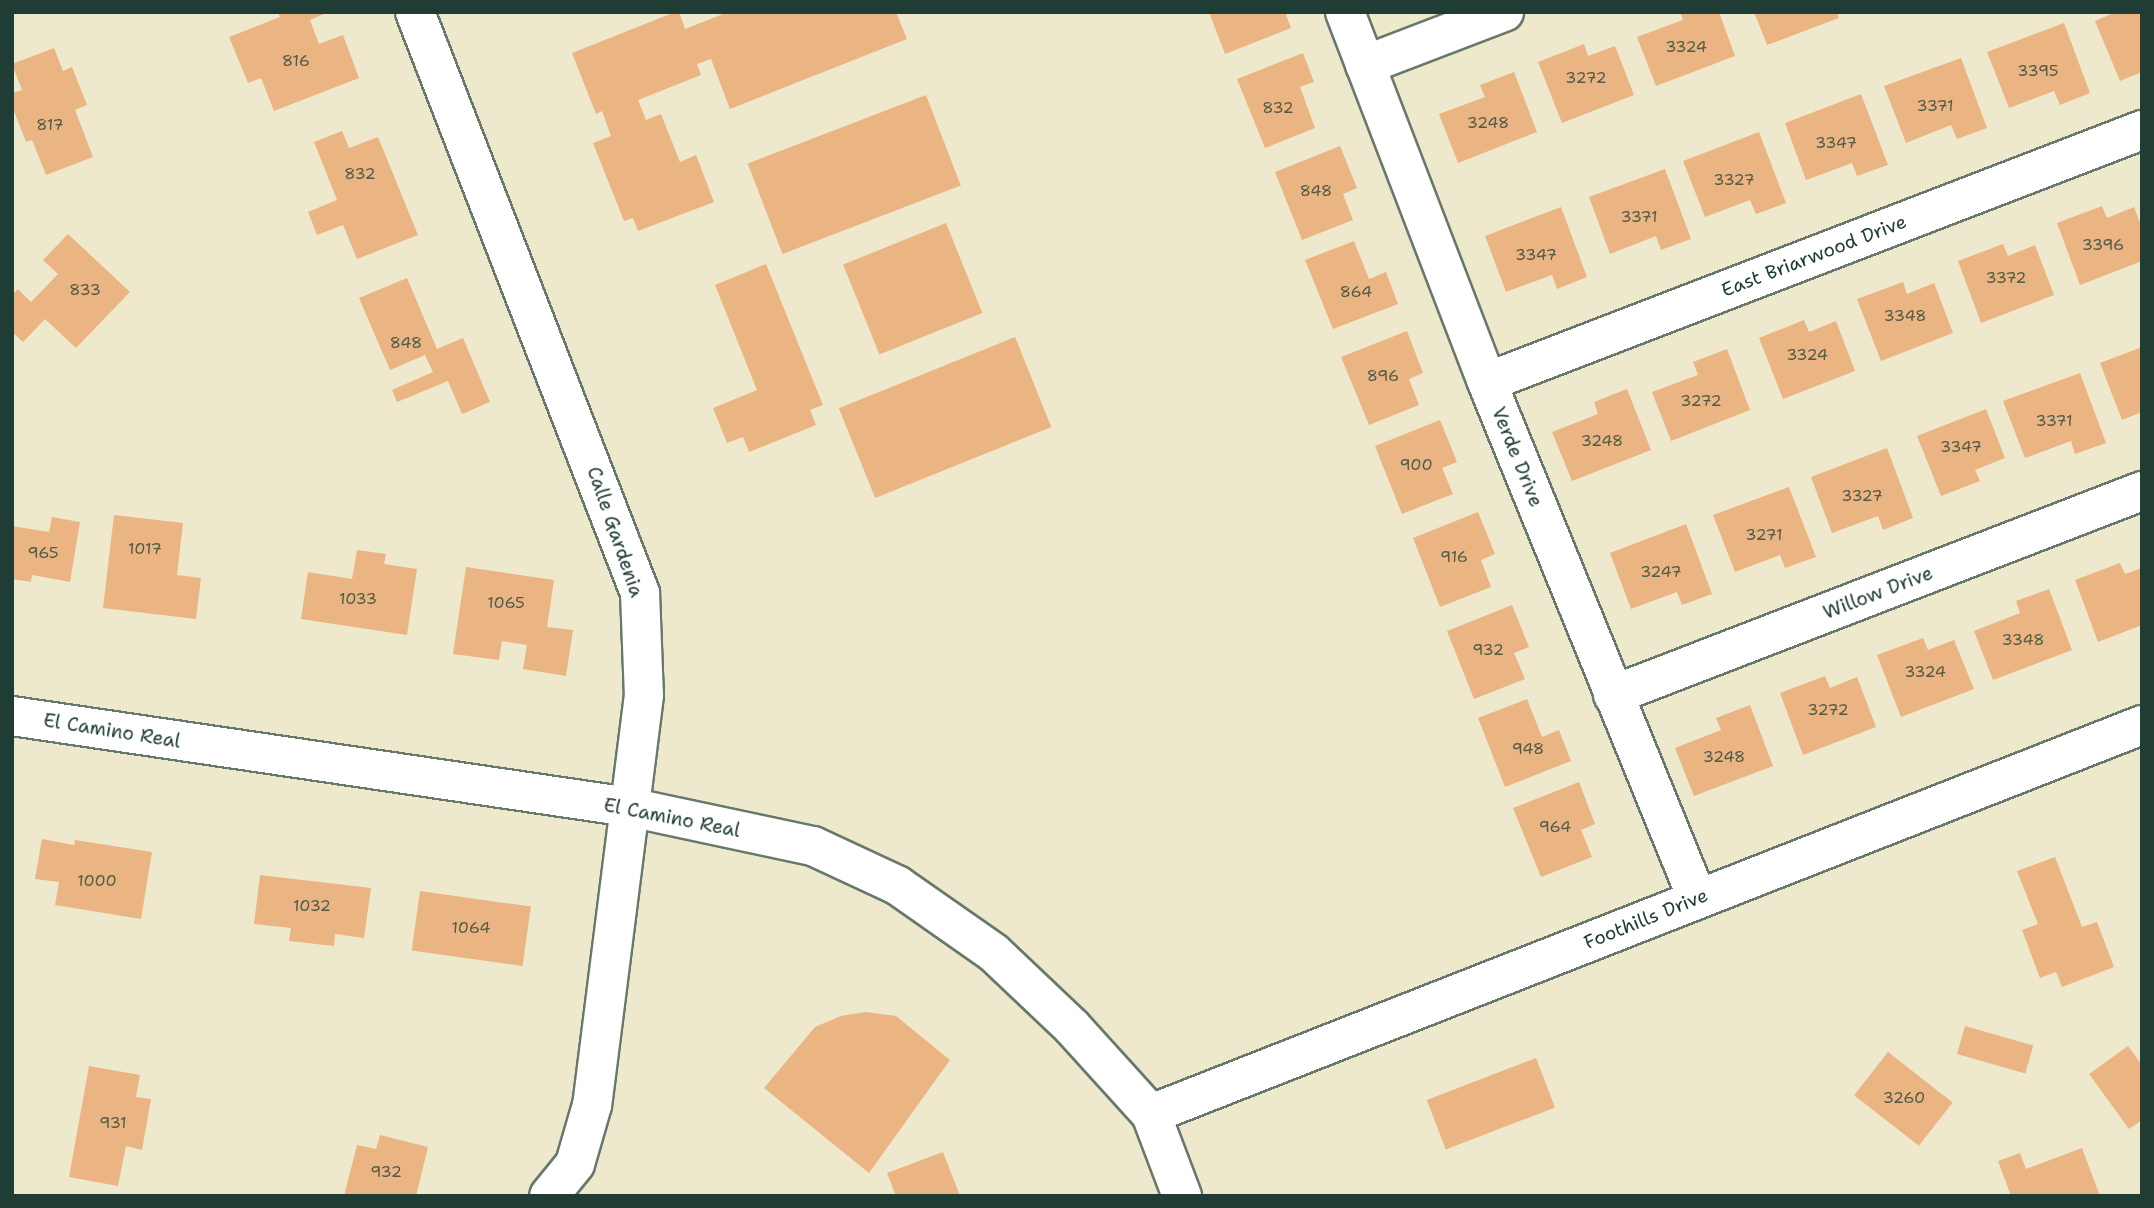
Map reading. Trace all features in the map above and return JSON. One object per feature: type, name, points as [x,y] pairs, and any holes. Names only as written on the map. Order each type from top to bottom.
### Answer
[{"type":"street","name":"Calle Gardenia","points":[[415,12],[639,593],[644,695],[592,1105],[575,1164],[549,1196]]},
{"type":"street","name":"Verde Drive","points":[[1345,12],[1487,382],[1697,898]]},
{"type":"street","points":[[1365,65],[1504,12]]},
{"type":"street","name":"East Briarwood Drive","points":[[1487,382],[2142,130]]},
{"type":"street","name":"Willow Drive","points":[[1614,695],[2142,491]]},
{"type":"street","name":"El Camino Real","points":[[12,716],[629,807],[813,846],[897,885],[994,953],[1072,1027],[1151,1114],[1182,1196]]},
{"type":"street","name":"Foothills Drive","points":[[1151,1114],[2142,725]]},
{"type":"building","points":[[278,12],[329,12],[310,20],[319,44],[343,35],[359,78],[274,111],[261,78],[248,83],[229,37],[280,17]]},
{"type":"building","points":[[679,12],[685,29],[728,12],[896,12],[907,39],[730,109],[711,59],[697,64],[701,75],[638,100],[646,120],[661,114],[680,162],[696,155],[714,202],[638,231],[633,218],[624,221],[593,143],[611,136],[602,111],[596,114],[572,53]]},
{"type":"building","points":[[1209,12],[1285,12],[1291,28],[1225,54]]},
{"type":"building","points":[[1680,12],[1719,12],[1735,56],[1656,86],[1637,37],[1683,20]]},
{"type":"building","points":[[1754,12],[1837,12],[1839,18],[1767,45]]},
{"type":"building","points":[[2116,12],[2142,12],[2142,72],[2120,81],[2095,21]]},
{"type":"building","points":[[2064,23],[2090,93],[2060,105],[2054,91],[2009,108],[1987,52]]},
{"type":"building","points":[[1584,44],[1588,56],[1615,46],[1634,95],[1562,123],[1538,62]]},
{"type":"building","points":[[54,48],[63,71],[72,67],[87,105],[75,110],[93,157],[46,175],[32,140],[26,142],[12,106],[12,93],[22,90],[12,64]]},
{"type":"building","points":[[1303,53],[1314,82],[1300,87],[1315,128],[1265,148],[1237,79]]},
{"type":"building","points":[[1961,58],[1987,128],[1957,139],[1951,125],[1906,143],[1884,86]]},
{"type":"building","points":[[1514,72],[1537,132],[1458,163],[1439,114],[1485,97],[1480,85]]},
{"type":"building","points":[[1861,94],[1888,165],[1857,176],[1852,163],[1806,180],[1785,123]]},
{"type":"building","points":[[926,95],[961,186],[782,254],[748,163]]},
{"type":"building","points":[[342,131],[349,148],[378,137],[418,235],[357,259],[343,225],[317,235],[308,212],[337,200],[314,142]]},
{"type":"building","points":[[1759,132],[1786,203],[1756,214],[1750,200],[1705,217],[1683,161]]},
{"type":"building","points":[[1340,146],[1357,188],[1343,194],[1353,220],[1302,240],[1275,172]]},
{"type":"building","points":[[1665,169],[1691,239],[1661,250],[1656,236],[1610,254],[1589,197]]},
{"type":"building","points":[[2102,206],[2107,218],[2134,207],[2142,228],[2142,261],[2080,285],[2057,223]]},
{"type":"building","points":[[1561,207],[1587,277],[1557,289],[1552,275],[1506,292],[1485,236]]},
{"type":"building","points":[[946,223],[982,313],[879,355],[843,265]]},
{"type":"building","points":[[68,234],[130,292],[76,348],[45,319],[23,342],[12,332],[12,295],[18,289],[31,302],[58,274],[43,260]]},
{"type":"building","points":[[1354,241],[1369,279],[1386,272],[1398,304],[1333,329],[1305,260]]},
{"type":"building","points":[[2003,244],[2008,256],[2035,245],[2054,295],[1981,323],[1958,261]]},
{"type":"building","points":[[766,264],[823,405],[810,410],[816,425],[749,452],[743,437],[727,443],[713,408],[757,390],[715,285]]},
{"type":"building","points":[[407,278],[437,349],[463,338],[490,402],[462,414],[448,381],[397,402],[392,390],[433,372],[425,355],[390,370],[359,298]]},
{"type":"building","points":[[1903,282],[1907,294],[1934,283],[1953,333],[1881,361],[1857,299]]},
{"type":"building","points":[[1804,320],[1809,332],[1836,321],[1855,371],[1783,399],[1759,338]]},
{"type":"building","points":[[1407,331],[1423,373],[1409,379],[1419,405],[1369,425],[1341,357]]},
{"type":"building","points":[[1015,337],[1051,427],[875,498],[839,408]]},
{"type":"building","points":[[2142,347],[2142,412],[2122,420],[2100,363]]},
{"type":"building","points":[[1727,349],[1750,410],[1671,441],[1652,392],[1698,375],[1693,362]]},
{"type":"building","points":[[2080,373],[2106,443],[2075,454],[2071,441],[2025,458],[2003,401]]},
{"type":"building","points":[[1627,389],[1651,450],[1572,481],[1552,432],[1598,414],[1594,402]]},
{"type":"building","points":[[1986,409],[2005,458],[1975,470],[1980,481],[1941,496],[1917,436]]},
{"type":"building","points":[[1440,420],[1457,462],[1442,468],[1453,494],[1402,514],[1375,446]]},
{"type":"building","points":[[1887,448],[1913,518],[1883,530],[1878,516],[1832,533],[1811,477]]},
{"type":"building","points":[[1789,487],[1816,557],[1785,568],[1780,555],[1735,572],[1713,515]]},
{"type":"building","points":[[1478,512],[1495,554],[1481,560],[1491,587],[1440,607],[1413,538]]},
{"type":"building","points":[[114,515],[183,523],[177,575],[201,578],[196,619],[103,608]]},
{"type":"building","points":[[52,517],[80,522],[70,582],[32,575],[31,582],[12,579],[12,526],[49,532]]},
{"type":"building","points":[[1686,524],[1712,594],[1682,605],[1677,592],[1631,609],[1610,553]]},
{"type":"building","points":[[357,550],[386,554],[384,564],[417,569],[407,635],[301,619],[308,572],[352,579]]},
{"type":"building","points":[[2120,563],[2125,574],[2142,568],[2142,625],[2098,642],[2075,580]]},
{"type":"building","points":[[466,567],[554,580],[547,627],[573,630],[566,676],[523,669],[527,645],[502,641],[499,660],[453,654]]},
{"type":"building","points":[[2049,589],[2072,650],[1993,680],[1974,631],[2020,613],[2016,601]]},
{"type":"building","points":[[1512,605],[1529,647],[1514,653],[1525,679],[1474,699],[1447,631]]},
{"type":"building","points":[[1923,638],[1928,650],[1954,640],[1974,689],[1901,717],[1877,655]]},
{"type":"building","points":[[1825,676],[1830,688],[1857,677],[1876,727],[1803,755],[1780,693]]},
{"type":"building","points":[[1527,699],[1542,737],[1559,730],[1571,761],[1505,787],[1478,718]]},
{"type":"building","points":[[1750,705],[1773,766],[1694,796],[1675,748],[1721,730],[1716,718]]},
{"type":"building","points":[[1579,782],[1595,824],[1581,830],[1592,857],[1541,877],[1513,808]]},
{"type":"building","points":[[42,839],[74,845],[75,840],[152,852],[141,919],[55,905],[59,882],[35,879]]},
{"type":"building","points":[[2055,857],[2082,927],[2097,922],[2114,967],[2062,987],[2056,972],[2040,978],[2022,930],[2038,924],[2017,871]]},
{"type":"building","points":[[260,875],[371,888],[364,938],[335,934],[334,946],[289,941],[291,928],[254,924]]},
{"type":"building","points":[[420,891],[531,907],[523,966],[412,950]]},
{"type":"building","points":[[866,1012],[896,1016],[950,1060],[869,1173],[764,1088],[815,1027],[841,1016]]},
{"type":"building","points":[[1965,1026],[2033,1046],[2025,1073],[1957,1054]]},
{"type":"building","points":[[2128,1046],[2142,1065],[2142,1120],[2129,1129],[2089,1074]]},
{"type":"building","points":[[1888,1052],[1953,1102],[1919,1146],[1854,1095]]},
{"type":"building","points":[[1536,1058],[1555,1107],[1446,1149],[1427,1100]]},
{"type":"building","points":[[89,1066],[140,1075],[136,1097],[151,1099],[142,1150],[126,1146],[118,1186],[69,1177]]},
{"type":"building","points":[[380,1135],[428,1147],[416,1196],[344,1196],[357,1145],[376,1149]]},
{"type":"building","points":[[2082,1148],[2100,1196],[2011,1196],[1998,1161],[2020,1153],[2026,1169]]},
{"type":"building","points":[[943,1152],[960,1196],[896,1196],[887,1173]]}]
